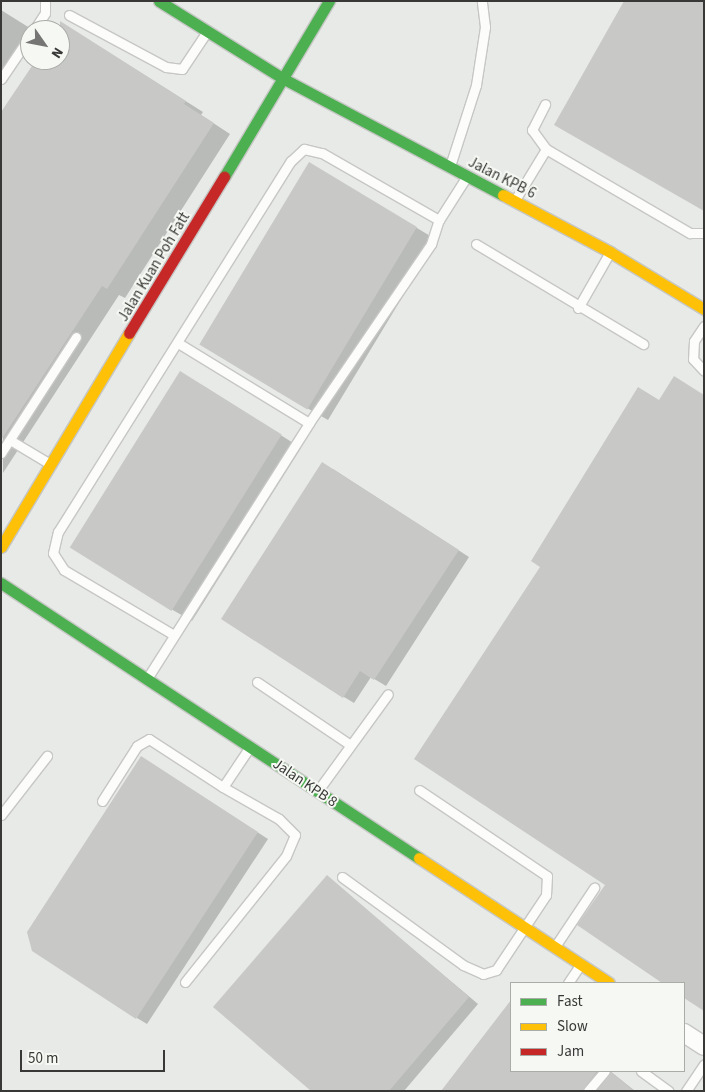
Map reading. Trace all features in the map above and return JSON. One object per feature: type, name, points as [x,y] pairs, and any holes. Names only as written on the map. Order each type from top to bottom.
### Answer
[{"type":"street","name":"Jalan KPB 6","points":[[159,1],[284,79],[610,252],[704,309]]},
{"type":"street","name":"Jalan Kuan Poh Fatt","points":[[1,547],[284,79],[329,1]]},
{"type":"street","name":"Jalan KPB 8","points":[[1,583],[148,678],[606,982]]},
{"type":"street","points":[[685,1034],[704,1046]]},
{"type":"lane","points":[[40,20],[45,13],[45,1]]},
{"type":"lane","points":[[450,168],[476,85],[485,26],[482,1]]},
{"type":"lane","points":[[69,15],[166,67],[182,69],[207,32]]},
{"type":"lane","points":[[1,80],[20,51]]},
{"type":"lane","points":[[545,104],[532,130],[546,149],[690,233],[704,233]]},
{"type":"lane","points":[[174,635],[64,570],[53,553],[58,532],[291,161],[304,149],[322,153],[439,220]]},
{"type":"lane","points":[[515,200],[546,149]]},
{"type":"lane","points":[[148,678],[309,423],[431,244],[439,220],[467,176]]},
{"type":"lane","points":[[476,244],[578,308],[643,344]]},
{"type":"lane","points":[[578,308],[610,252]]},
{"type":"lane","points":[[704,326],[694,340],[693,359],[704,371]]},
{"type":"lane","points":[[1,454],[76,337]]},
{"type":"lane","points":[[178,343],[309,423]]},
{"type":"lane","points":[[10,440],[52,465]]},
{"type":"lane","points":[[257,682],[349,744]]},
{"type":"lane","points":[[318,791],[349,744],[388,694]]},
{"type":"lane","points":[[102,801],[137,746],[149,739],[224,787],[279,819],[295,835],[286,856],[185,982]]},
{"type":"lane","points":[[224,787],[250,746]]},
{"type":"lane","points":[[1,815],[46,756]]},
{"type":"lane","points":[[342,877],[463,965],[483,974],[496,970],[546,895],[547,876],[419,790]]},
{"type":"lane","points":[[555,948],[594,888]]},
{"type":"lane","points":[[569,982],[580,965]]},
{"type":"lane","points":[[686,1091],[704,1064]]},
{"type":"lane","points":[[588,1091],[604,1072]]},
{"type":"lane","points":[[642,1072],[668,1091]]},
{"type":"building","points":[[624,1],[704,1],[704,211],[554,125]]},
{"type":"building","points":[[70,27],[186,101],[184,104],[214,123],[107,289],[102,286],[1,440],[1,112],[29,70],[70,70]]},
{"type":"building","points":[[309,162],[417,227],[307,409],[199,345]]},
{"type":"building","points":[[180,371],[282,435],[172,611],[70,547]]},
{"type":"building","points":[[674,376],[704,395],[704,1011],[685,999],[685,982],[661,982],[577,925],[605,885],[414,759],[540,567],[531,561],[638,387],[659,400]]},
{"type":"building","points":[[322,462],[459,550],[374,680],[360,671],[343,698],[221,619]]},
{"type":"building","points":[[141,756],[258,832],[136,1019],[32,951],[27,932]]},
{"type":"building","points":[[327,875],[469,997],[389,1091],[311,1091],[213,1007]]},
{"type":"building","points":[[510,1001],[510,1072],[596,1072],[582,1091],[441,1091]]},
{"type":"building","points":[[611,1072],[634,1091],[596,1091]]},
{"type":"traffic: fast","points":[[159,1],[284,79],[503,195]]},
{"type":"traffic: fast","points":[[224,177],[329,1]]},
{"type":"traffic: fast","points":[[1,583],[419,858]]},
{"type":"traffic: slow","points":[[503,195],[610,252],[704,309]]},
{"type":"traffic: slow","points":[[1,547],[129,333]]},
{"type":"traffic: slow","points":[[419,858],[607,982]]},
{"type":"traffic: jam","points":[[129,333],[224,177]]}]
